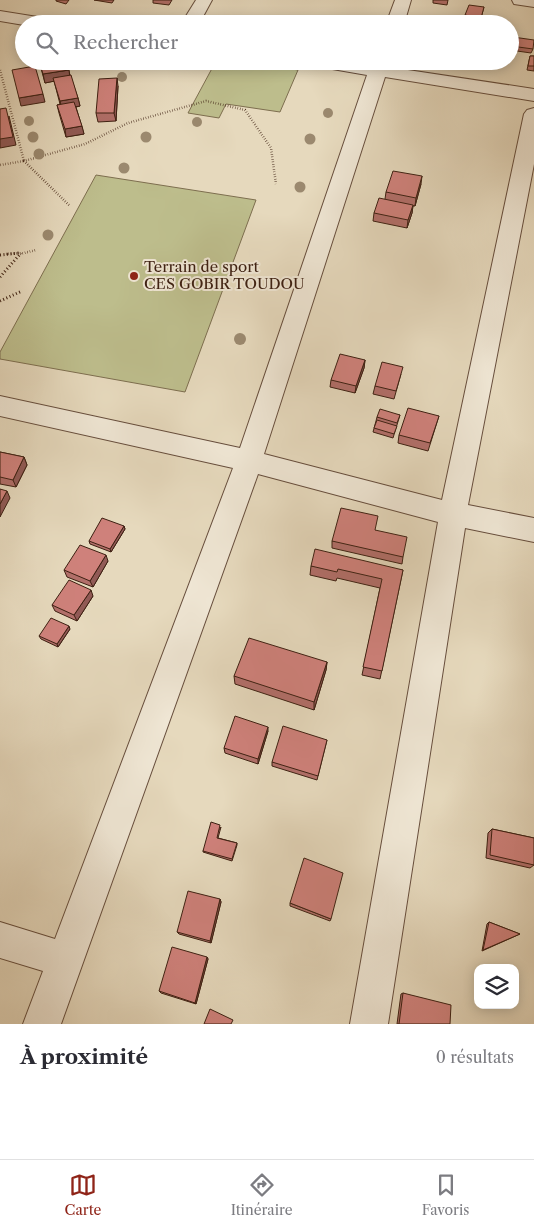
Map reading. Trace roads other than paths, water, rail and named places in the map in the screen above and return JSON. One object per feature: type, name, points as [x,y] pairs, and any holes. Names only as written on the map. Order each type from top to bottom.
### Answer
[{"type":"street","points":[[195,15],[204,0]]},
{"type":"street","points":[[397,15],[403,0]]},
{"type":"street","points":[[0,16],[15,15]]},
{"type":"street","points":[[16,15],[35,15]]},
{"type":"street","points":[[42,1024],[249,461],[377,70]]},
{"type":"street","points":[[406,70],[534,94]]},
{"type":"street","points":[[370,1024],[453,514],[534,114]]},
{"type":"street","points":[[0,406],[249,461],[453,514],[534,530]]},
{"type":"street","points":[[0,940],[65,960]]},
{"type":"place","name":"Terrain de sport CES GOBIR TOUDOU","points":[[134,276]]}]
